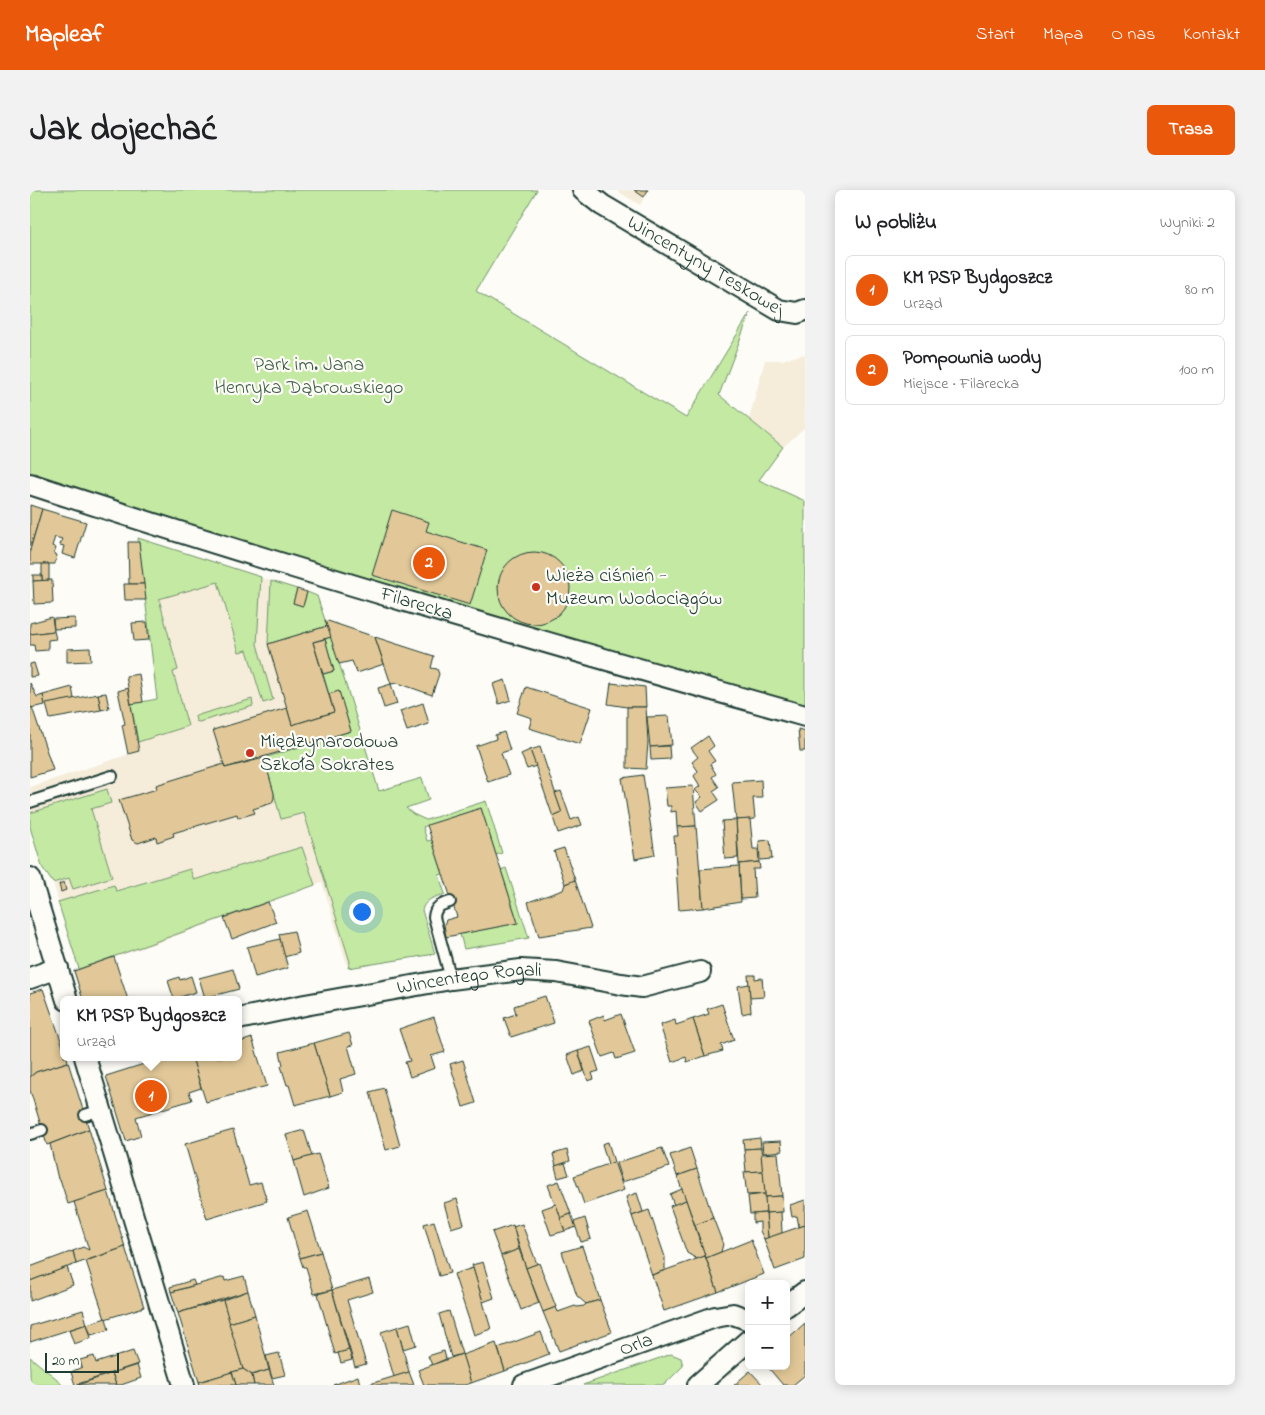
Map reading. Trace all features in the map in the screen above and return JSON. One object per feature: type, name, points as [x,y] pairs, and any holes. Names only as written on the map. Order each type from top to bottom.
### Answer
[{"type":"street","name":"Wincentyny Teskowej","points":[[583,190],[602,205],[779,310],[797,313],[805,310]]},
{"type":"street","name":"Filarecka","points":[[30,484],[308,572],[539,642],[805,716]]},
{"type":"street","points":[[30,878],[67,996]]},
{"type":"street","points":[[30,978],[58,968]]},
{"type":"street","name":"Wincentego Rogali","points":[[242,1018],[451,979],[520,970],[556,972],[642,987],[700,972]]},
{"type":"street","points":[[86,1061],[92,1112],[184,1385]]},
{"type":"street","points":[[790,1303],[805,1292]]},
{"type":"street","name":"Orla","points":[[524,1385],[715,1317],[733,1314],[745,1318]]},
{"type":"street","points":[[698,1385],[745,1344]]},
{"type":"lane","points":[[30,802],[112,776]]},
{"type":"lane","points":[[450,902],[439,906],[435,910],[434,917],[451,979]]},
{"type":"lane","points":[[30,1134],[42,1130]]},
{"type":"shaded area","points":[[616,190],[648,190],[640,205]]},
{"type":"shaded area","points":[[805,354],[805,427],[783,447],[749,419],[765,360],[782,360]]},
{"type":"shaded area","name":"Międzynarodowa Szkoła Sokrates","points":[[138,538],[317,596],[430,955],[348,968],[322,882],[157,943],[79,969],[52,879],[42,867],[30,827],[30,787],[139,751],[131,704],[157,699]]},
{"type":"green space","name":"Park im. Jana Henryka Dąbrowskiego","points":[[30,190],[537,190],[476,291],[686,418],[750,313],[719,395],[783,447],[759,480],[805,501],[805,716],[30,484]]},
{"type":"green space","points":[[138,538],[261,577],[257,644],[273,700],[263,703],[247,650],[239,652],[218,582],[159,599],[178,670],[173,672],[188,726],[138,742],[131,704],[157,699]]},
{"type":"green space","points":[[271,581],[297,589],[293,603],[303,606],[307,592],[317,596],[327,626],[268,644]]},
{"type":"green space","points":[[331,637],[379,791],[422,778],[429,800],[406,808],[413,814],[426,820],[486,801],[502,853],[496,855],[481,808],[423,827],[427,841],[432,840],[443,874],[439,875],[445,894],[434,897],[425,903],[422,910],[435,954],[348,968],[350,962],[304,813],[281,819],[264,758],[351,731],[339,692],[329,694],[323,674],[334,671],[325,639]]},
{"type":"green space","points":[[252,699],[253,706],[199,722],[196,721],[195,716]]},
{"type":"green space","points":[[107,789],[111,803],[91,809],[112,877],[73,889],[69,878],[53,883],[42,867],[30,827],[30,813]]},
{"type":"green space","points":[[302,847],[315,885],[79,969],[58,902],[114,885],[116,891],[190,869],[194,880]]},
{"type":"green space","points":[[506,868],[529,938],[464,949],[460,934],[518,923],[501,870]]},
{"type":"green space","points":[[671,1354],[681,1358],[683,1366],[664,1385],[583,1385]]},
{"type":"green space","points":[[30,1357],[57,1379],[62,1385],[30,1385]]},
{"type":"building","points":[[634,190],[648,190],[644,197]]},
{"type":"building","points":[[30,505],[42,509],[31,546],[30,546]]},
{"type":"building","points":[[42,509],[86,522],[75,558],[62,554],[64,546],[60,545],[62,539],[55,537],[52,546],[56,548],[54,554],[57,555],[55,564],[30,564],[30,550]]},
{"type":"building","points":[[392,510],[429,522],[426,531],[487,550],[470,605],[372,575]]},
{"type":"building","points":[[128,542],[139,542],[144,584],[129,584]]},
{"type":"building","points":[[534,552],[554,558],[564,568],[570,588],[564,608],[554,618],[534,624],[514,618],[504,608],[498,588],[504,568],[514,558]]},
{"type":"building","points":[[42,564],[49,564],[49,580],[42,581]]},
{"type":"building","points":[[33,575],[42,575],[42,581],[33,581]]},
{"type":"building","points":[[52,580],[53,603],[34,604],[33,581]]},
{"type":"building","points":[[124,584],[144,584],[146,600],[125,600]]},
{"type":"building","points":[[297,589],[307,592],[303,606],[293,603]]},
{"type":"building","points":[[52,617],[54,631],[30,634],[30,623]]},
{"type":"building","points":[[75,618],[75,628],[54,629],[53,619]]},
{"type":"building","points":[[325,620],[375,637],[384,664],[357,673],[352,661],[339,664]]},
{"type":"building","points":[[147,622],[149,640],[134,641],[132,623]]},
{"type":"building","points":[[327,626],[331,637],[313,642],[334,712],[292,725],[268,644]]},
{"type":"building","points":[[54,631],[56,639],[48,640],[48,650],[35,651],[34,645],[30,645],[30,634]]},
{"type":"building","points":[[375,637],[434,656],[431,668],[437,669],[439,674],[432,695],[398,683],[391,684]]},
{"type":"building","points":[[325,639],[334,671],[323,674],[313,642]]},
{"type":"building","points":[[90,648],[91,661],[67,662],[67,649]]},
{"type":"building","points":[[34,663],[38,676],[30,677],[30,664]]},
{"type":"building","points":[[139,674],[143,702],[131,704],[126,676]]},
{"type":"building","points":[[505,680],[511,700],[499,704],[493,684]]},
{"type":"building","points":[[30,683],[37,697],[43,695],[45,705],[30,708]]},
{"type":"building","points":[[611,683],[645,687],[646,707],[608,704]]},
{"type":"building","points":[[391,684],[397,704],[384,708],[378,688]]},
{"type":"building","points":[[72,687],[74,699],[45,705],[43,695]]},
{"type":"building","points":[[526,687],[592,708],[580,744],[529,728],[532,718],[517,713]]},
{"type":"building","points":[[128,688],[139,751],[128,754],[122,725],[125,724],[118,691]]},
{"type":"building","points":[[339,691],[351,731],[225,768],[213,730],[287,708],[292,725],[334,712],[329,694]]},
{"type":"building","points":[[106,693],[109,708],[101,710],[98,694]]},
{"type":"building","points":[[98,694],[101,710],[50,719],[46,704]]},
{"type":"building","points":[[423,703],[429,724],[407,731],[400,711]]},
{"type":"building","points":[[32,707],[53,770],[30,777],[30,708]]},
{"type":"building","points":[[627,707],[646,707],[648,742],[646,769],[627,768]]},
{"type":"building","points":[[669,716],[672,745],[650,747],[647,717]]},
{"type":"building","points":[[798,729],[805,731],[805,751],[800,751]]},
{"type":"building","points":[[504,732],[510,750],[501,753],[509,775],[488,782],[476,746],[496,739],[495,735]]},
{"type":"building","points":[[708,736],[714,746],[708,751],[715,761],[710,764],[716,774],[712,777],[719,787],[713,791],[719,800],[702,811],[696,802],[702,797],[695,790],[700,786],[694,776],[698,771],[692,762],[698,757],[691,748]]},
{"type":"building","points":[[669,746],[670,759],[651,760],[650,747]]},
{"type":"building","points":[[540,747],[562,813],[553,817],[530,750]]},
{"type":"building","points":[[530,750],[536,766],[527,769],[521,754]]},
{"type":"building","points":[[264,758],[274,793],[272,803],[253,809],[255,813],[238,818],[237,814],[173,833],[174,836],[157,842],[156,837],[138,843],[132,840],[119,800],[157,789],[156,785],[224,764],[225,768]]},
{"type":"building","points":[[643,775],[655,855],[635,859],[622,778]]},
{"type":"building","points":[[761,780],[762,798],[753,798],[755,819],[736,820],[732,782]]},
{"type":"building","points":[[693,786],[696,826],[677,827],[676,811],[671,812],[671,806],[667,806],[665,788]]},
{"type":"building","points":[[561,791],[571,820],[579,817],[582,825],[558,833],[553,817],[562,813],[555,793]]},
{"type":"building","points":[[481,808],[518,923],[446,937],[444,925],[446,920],[457,917],[427,825]]},
{"type":"building","points":[[750,819],[753,849],[758,849],[759,862],[739,864],[736,820]]},
{"type":"building","points":[[736,820],[738,858],[725,859],[722,821]]},
{"type":"building","points":[[696,826],[703,908],[679,910],[674,836],[678,836],[677,827]]},
{"type":"building","points":[[770,840],[772,859],[760,860],[759,841]]},
{"type":"building","points":[[564,848],[575,880],[565,884],[554,851]]},
{"type":"building","points":[[759,862],[760,869],[753,869],[755,898],[741,899],[739,864]]},
{"type":"building","points":[[739,866],[741,902],[703,908],[700,869]]},
{"type":"building","points":[[575,880],[591,928],[539,936],[528,902],[563,890],[565,884]]},
{"type":"building","points":[[64,882],[66,890],[61,892],[59,884]]},
{"type":"building","points":[[268,902],[276,922],[232,939],[224,918]]},
{"type":"building","points":[[294,931],[299,953],[284,957],[279,934]]},
{"type":"building","points":[[280,939],[288,968],[255,977],[247,947]]},
{"type":"building","points":[[114,957],[127,996],[82,996],[74,971]]},
{"type":"building","points":[[233,969],[239,989],[213,996],[204,996],[199,978]]},
{"type":"building","points":[[748,975],[755,975],[755,979],[762,978],[764,997],[750,998]]},
{"type":"building","points":[[191,976],[196,992],[183,996],[173,996],[168,981],[179,977],[180,980]]},
{"type":"building","points":[[749,984],[751,1012],[742,1014],[738,986]]},
{"type":"building","points":[[43,989],[60,1038],[60,1061],[68,1062],[36,1072],[30,1077],[30,993]]},
{"type":"building","points":[[545,996],[554,1023],[511,1037],[504,1018],[516,1014],[514,1006]]},
{"type":"building","points":[[722,1004],[734,1040],[721,1045],[723,1051],[705,1056],[693,1019],[709,1014],[707,1009]]},
{"type":"building","points":[[621,1014],[635,1053],[616,1059],[614,1053],[602,1057],[589,1021],[604,1015],[605,1020]]},
{"type":"building","points":[[434,1017],[445,1052],[431,1056],[435,1068],[410,1077],[405,1062],[410,1061],[399,1029]]},
{"type":"building","points":[[693,1019],[705,1056],[687,1062],[686,1057],[672,1062],[660,1025],[675,1020],[676,1025]]},
{"type":"building","points":[[349,1033],[353,1045],[348,1046],[356,1074],[340,1079],[343,1092],[330,1096],[314,1043]]},
{"type":"building","points":[[252,1038],[267,1086],[206,1102],[193,1061],[242,1061],[242,1041]]},
{"type":"building","points":[[314,1043],[330,1096],[295,1105],[281,1066],[283,1065],[280,1052]]},
{"type":"building","points":[[591,1047],[599,1071],[592,1073],[594,1079],[588,1081],[578,1051]]},
{"type":"building","points":[[578,1051],[584,1071],[574,1075],[567,1055]]},
{"type":"building","points":[[463,1060],[476,1103],[463,1107],[450,1064]]},
{"type":"building","points":[[153,1061],[193,1061],[201,1088],[189,1092],[192,1100],[136,1117],[141,1136],[126,1141],[106,1076]]},
{"type":"building","points":[[68,1062],[89,1129],[47,1145],[30,1090],[30,1077],[36,1072]]},
{"type":"building","points":[[384,1088],[400,1146],[386,1150],[370,1092]]},
{"type":"building","points":[[89,1129],[108,1191],[68,1204],[60,1179],[58,1179],[50,1144]]},
{"type":"building","points":[[233,1130],[249,1185],[261,1182],[267,1201],[207,1219],[185,1144]]},
{"type":"building","points":[[304,1130],[312,1156],[294,1161],[286,1135]]},
{"type":"building","points":[[760,1138],[761,1148],[744,1149],[743,1140]]},
{"type":"building","points":[[781,1141],[782,1151],[763,1153],[762,1142]]},
{"type":"building","points":[[608,1142],[614,1162],[608,1164],[602,1144]]},
{"type":"building","points":[[662,1148],[669,1167],[622,1182],[616,1163]]},
{"type":"building","points":[[690,1148],[697,1169],[677,1176],[670,1155]]},
{"type":"building","points":[[761,1148],[763,1171],[746,1172],[744,1149]]},
{"type":"building","points":[[567,1150],[570,1161],[556,1166],[553,1154]]},
{"type":"building","points":[[778,1153],[782,1196],[765,1197],[761,1154]]},
{"type":"building","points":[[318,1154],[329,1188],[304,1197],[294,1161]]},
{"type":"building","points":[[614,1162],[624,1190],[584,1204],[574,1176]]},
{"type":"building","points":[[565,1163],[569,1175],[558,1178],[555,1166]]},
{"type":"building","points":[[697,1169],[713,1218],[695,1225],[677,1176]]},
{"type":"building","points":[[763,1171],[765,1194],[747,1195],[744,1172]]},
{"type":"building","points":[[559,1181],[571,1214],[560,1218],[548,1185]]},
{"type":"building","points":[[682,1189],[686,1200],[674,1205],[670,1194]]},
{"type":"building","points":[[108,1191],[125,1247],[76,1264],[73,1251],[83,1247],[89,1250],[74,1202]]},
{"type":"building","points":[[637,1193],[643,1212],[632,1216],[626,1197]]},
{"type":"building","points":[[765,1194],[766,1213],[750,1214],[748,1196]]},
{"type":"building","points":[[782,1196],[783,1212],[766,1213],[765,1197]]},
{"type":"building","points":[[457,1199],[464,1224],[451,1228],[444,1203]]},
{"type":"building","points":[[686,1200],[705,1256],[697,1259],[687,1253],[670,1206]]},
{"type":"building","points":[[805,1200],[805,1225],[799,1227],[797,1216],[792,1217],[790,1205]]},
{"type":"building","points":[[556,1204],[565,1231],[551,1235],[542,1209]]},
{"type":"building","points":[[649,1210],[665,1257],[665,1270],[652,1275],[632,1216]]},
{"type":"building","points":[[308,1211],[321,1252],[300,1258],[288,1217]]},
{"type":"building","points":[[781,1212],[782,1233],[768,1238],[766,1213]]},
{"type":"building","points":[[766,1213],[768,1238],[764,1239],[760,1231],[760,1222],[753,1223],[753,1214]]},
{"type":"building","points":[[571,1214],[576,1227],[565,1231],[560,1218]]},
{"type":"building","points":[[585,1218],[591,1239],[581,1242],[574,1222]]},
{"type":"building","points":[[713,1218],[723,1244],[721,1252],[706,1258],[695,1225]]},
{"type":"building","points":[[434,1221],[450,1273],[439,1276],[424,1224]]},
{"type":"building","points":[[522,1224],[537,1264],[526,1268],[513,1227]]},
{"type":"building","points":[[513,1225],[519,1249],[501,1256],[492,1232]]},
{"type":"building","points":[[805,1225],[805,1259],[775,1270],[764,1239]]},
{"type":"building","points":[[751,1240],[764,1274],[718,1292],[706,1258]]},
{"type":"building","points":[[582,1246],[600,1300],[586,1304],[577,1296],[562,1252]]},
{"type":"building","points":[[125,1247],[144,1307],[105,1319],[86,1261]]},
{"type":"building","points":[[519,1249],[539,1303],[521,1310],[501,1256]]},
{"type":"building","points":[[73,1251],[76,1264],[30,1281],[30,1267]]},
{"type":"building","points":[[321,1252],[332,1290],[314,1294],[306,1267],[303,1267],[300,1258]]},
{"type":"building","points":[[705,1256],[718,1292],[664,1311],[652,1275]]},
{"type":"building","points":[[483,1262],[494,1298],[483,1302],[472,1265]]},
{"type":"building","points":[[539,1263],[556,1307],[543,1312],[526,1268]]},
{"type":"building","points":[[67,1267],[73,1285],[30,1301],[30,1281]]},
{"type":"building","points":[[473,1268],[491,1329],[474,1335],[454,1274]]},
{"type":"building","points":[[244,1276],[248,1291],[178,1313],[171,1292],[224,1277],[225,1281]]},
{"type":"building","points":[[369,1279],[373,1292],[347,1300],[366,1364],[355,1367],[332,1290]]},
{"type":"building","points":[[193,1280],[195,1285],[171,1292],[170,1287]]},
{"type":"building","points":[[332,1290],[349,1350],[335,1354],[318,1294]]},
{"type":"building","points":[[248,1291],[255,1315],[229,1323],[223,1300]]},
{"type":"building","points":[[223,1300],[243,1369],[199,1382],[178,1313]]},
{"type":"building","points":[[600,1300],[612,1332],[559,1351],[543,1312],[556,1307],[558,1312]]},
{"type":"building","points":[[83,1310],[87,1324],[30,1342],[30,1326]]},
{"type":"building","points":[[449,1311],[462,1354],[451,1357],[439,1314]]},
{"type":"building","points":[[255,1315],[269,1370],[252,1375],[243,1369],[229,1323]]},
{"type":"building","points":[[106,1318],[109,1330],[91,1335],[87,1324]]},
{"type":"building","points":[[410,1323],[416,1345],[403,1349],[397,1327]]},
{"type":"building","points":[[805,1323],[805,1375],[793,1385],[783,1385],[770,1370],[790,1370],[790,1336]]},
{"type":"building","points":[[87,1324],[91,1338],[74,1344],[69,1330]]},
{"type":"building","points":[[397,1327],[409,1372],[394,1377],[381,1332]]},
{"type":"building","points":[[541,1332],[549,1354],[505,1371],[498,1348]]},
{"type":"building","points":[[496,1343],[505,1371],[471,1383],[462,1355]]},
{"type":"building","points":[[349,1350],[352,1360],[341,1363],[338,1353]]},
{"type":"building","points":[[133,1351],[138,1364],[75,1385],[71,1372],[82,1367],[80,1360],[94,1356],[96,1363]]},
{"type":"building","points":[[444,1351],[446,1359],[432,1365],[428,1356]]},
{"type":"building","points":[[279,1353],[285,1375],[272,1378],[266,1356]]},
{"type":"building","points":[[462,1354],[471,1383],[465,1385],[424,1385],[418,1370]]},
{"type":"building","points":[[137,1365],[141,1378],[116,1385],[112,1373]]},
{"type":"building","points":[[243,1369],[252,1375],[254,1385],[236,1385],[232,1372]]},
{"type":"building","points":[[269,1370],[274,1385],[254,1385],[252,1375]]},
{"type":"building","points":[[750,1371],[763,1385],[734,1385]]},
{"type":"building","points":[[232,1372],[236,1385],[200,1385],[199,1382]]},
{"type":"building","points":[[409,1372],[414,1385],[368,1385],[373,1383]]},
{"type":"building","points":[[112,1373],[116,1385],[78,1385]]},
{"type":"building","points":[[358,1376],[360,1385],[333,1385]]},
{"type":"place","name":"Pompownia wody","points":[[429,563]]},
{"type":"place","name":"Wieża ciśnień - Muzeum Wodociągów","points":[[536,587]]},
{"type":"place","name":"Międzynarodowa Szkoła Sokrates","points":[[250,753]]},
{"type":"place","name":"KM PSP Bydgoszcz","points":[[151,1096]]}]
